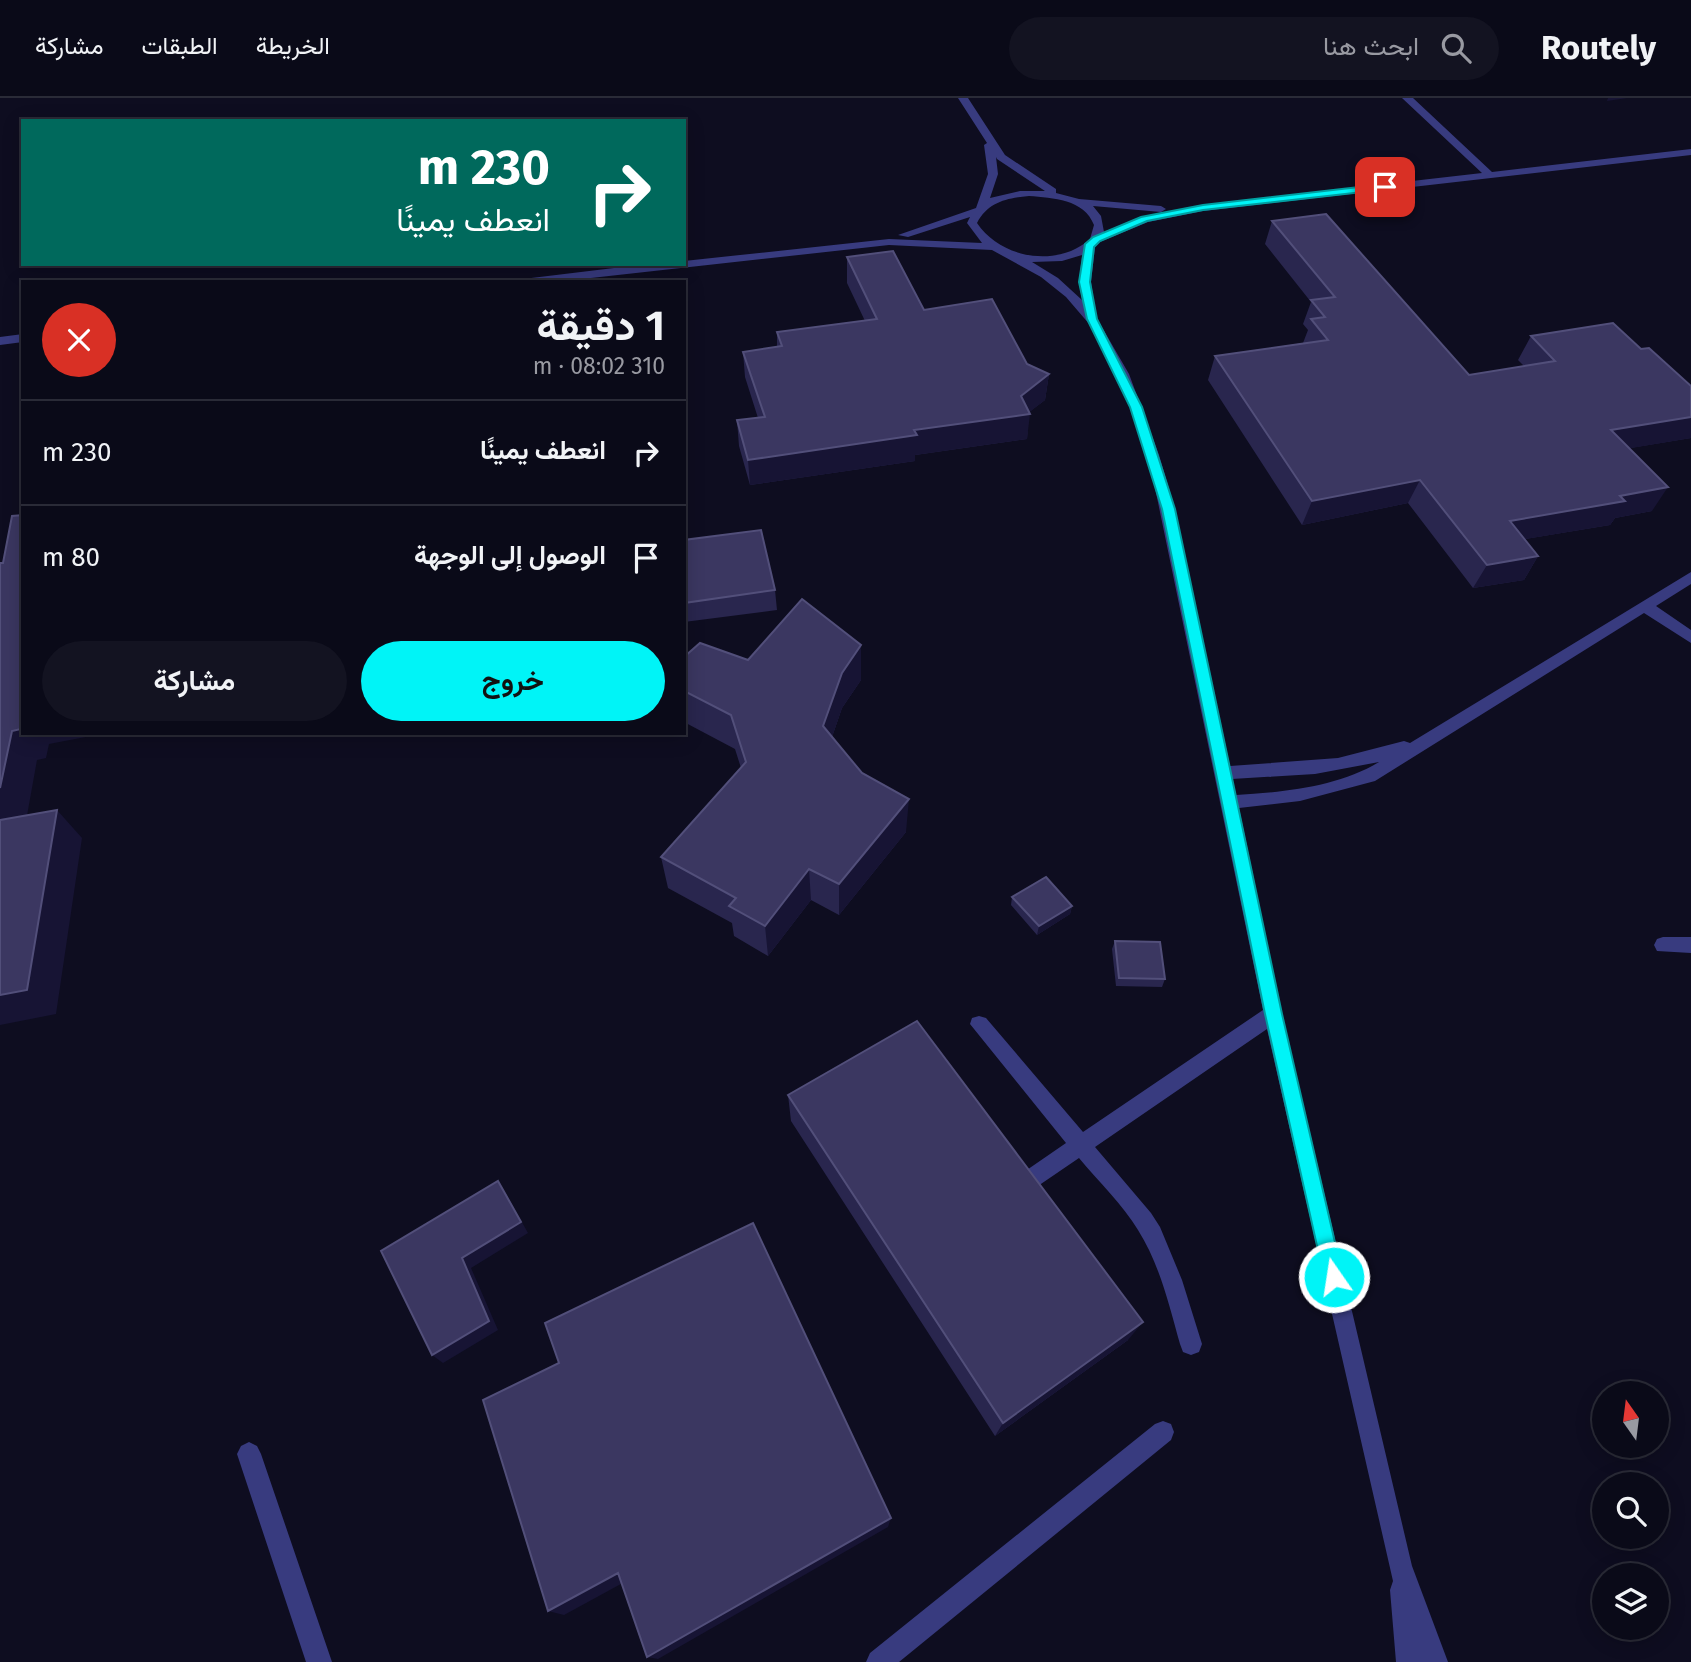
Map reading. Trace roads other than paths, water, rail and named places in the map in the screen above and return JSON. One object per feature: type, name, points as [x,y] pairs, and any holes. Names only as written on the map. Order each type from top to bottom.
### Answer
[{"type":"street","points":[[963,98],[988,141],[1019,172],[1072,200],[1098,219],[1100,229],[1093,243],[1085,282],[1092,319],[1136,407],[1154,456],[1168,509],[1273,1014],[1400,1566],[1435,1662]]},
{"type":"street","points":[[1407,98],[1490,175]]},
{"type":"street","points":[[988,141],[993,174],[972,223],[977,235],[991,247],[1057,283],[1092,319]]},
{"type":"street","points":[[1007,254],[1052,258],[1145,219],[1203,208],[1691,152]]},
{"type":"street","points":[[856,244],[920,230],[979,209],[993,200],[1029,192],[1140,208],[1203,208]]},
{"type":"street","points":[[686,264],[856,244],[923,241],[991,247]]},
{"type":"street","points":[[540,280],[662,266]]},
{"type":"street","points":[[0,341],[21,338]]},
{"type":"street","points":[[1230,802],[1288,799],[1369,776],[1691,577]]},
{"type":"street","points":[[1644,605],[1691,638]]},
{"type":"street","points":[[1223,773],[1316,768],[1357,761],[1430,737]]},
{"type":"street","points":[[1663,945],[1691,945]]},
{"type":"street","points":[[1028,1181],[1273,1014]]},
{"type":"street","points":[[979,1024],[1082,1145],[1158,1241],[1191,1343]]},
{"type":"street","points":[[879,1662],[1163,1432]]},
{"type":"street","points":[[249,1454],[319,1662]]},
{"type":"street","points":[[1400,1566],[1409,1662]]}]
